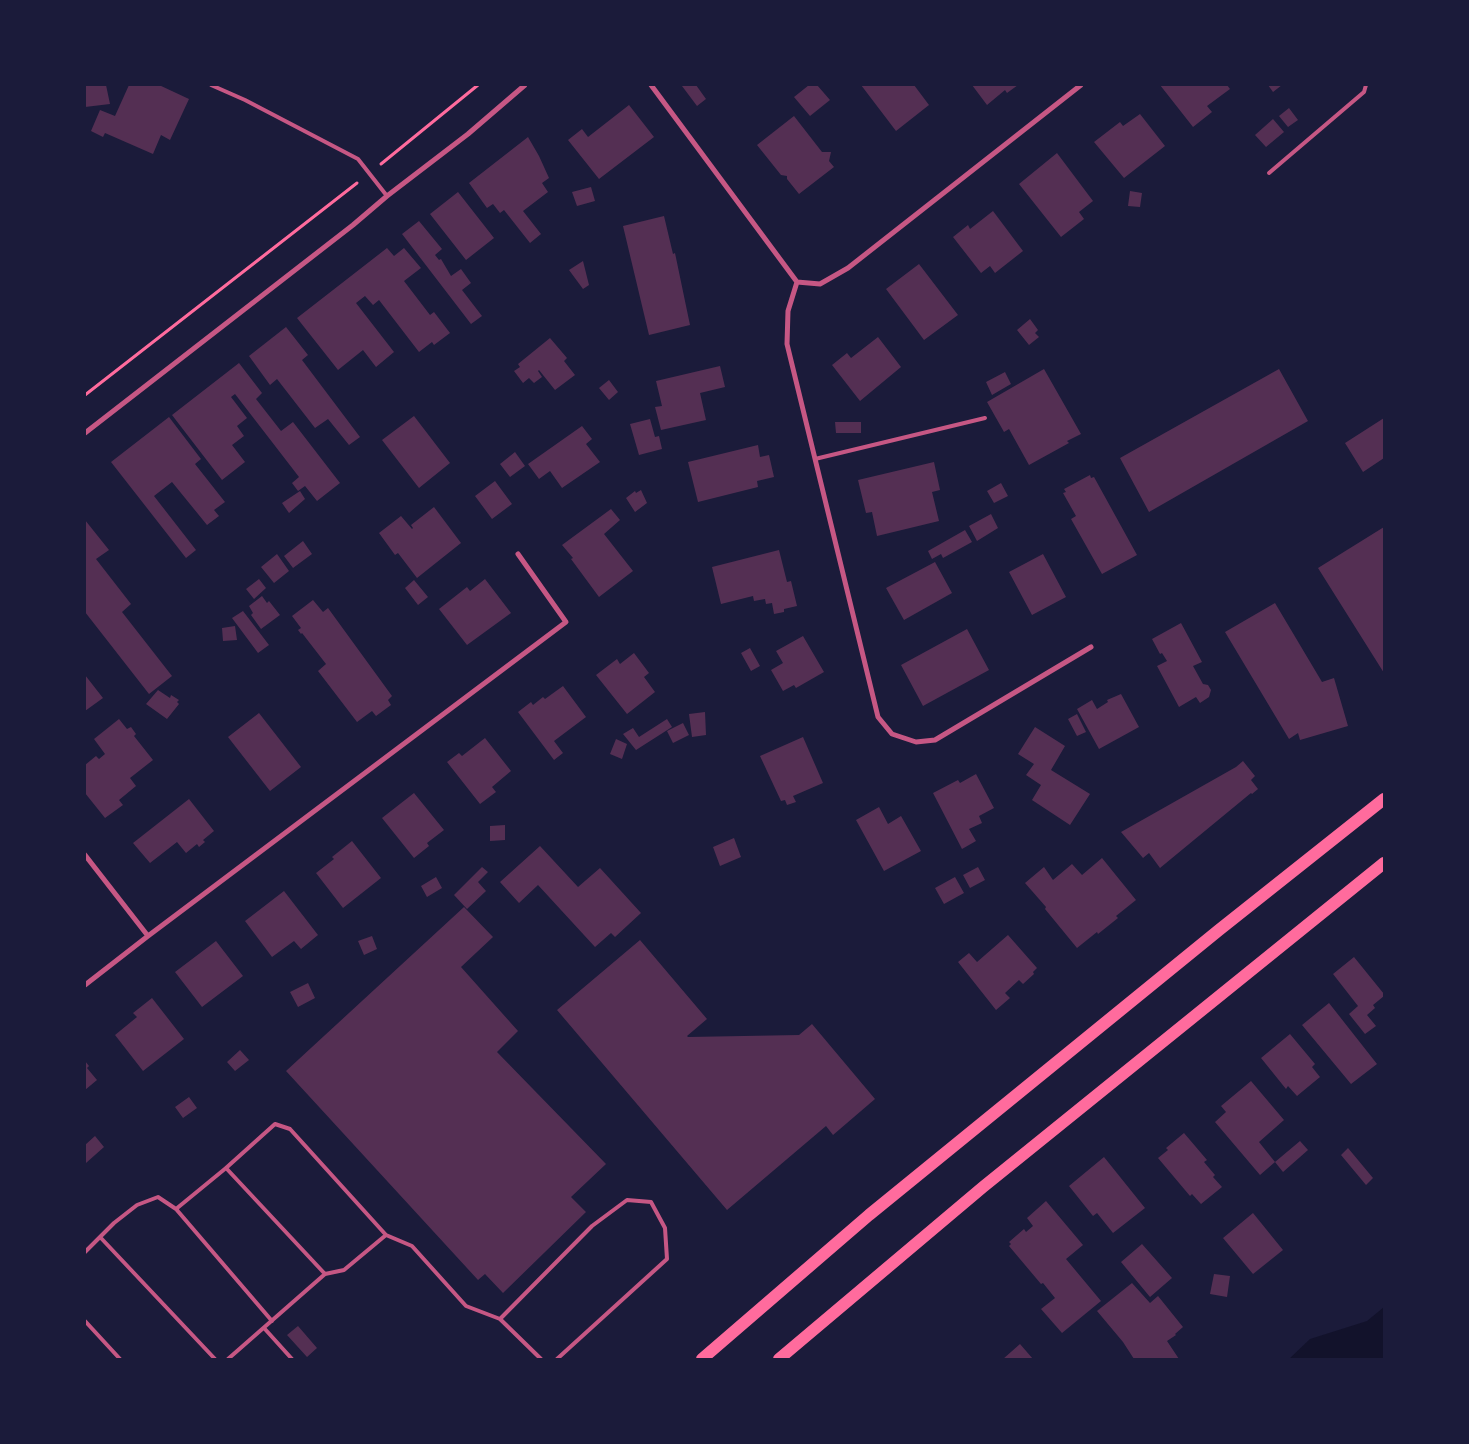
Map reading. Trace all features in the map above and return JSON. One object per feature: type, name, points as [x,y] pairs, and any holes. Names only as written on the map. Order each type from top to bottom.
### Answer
[{"type":"main road","points":[[702,1359],[869,1215],[1384,799]]},
{"type":"main road","points":[[779,1359],[962,1205],[1384,863]]},
{"type":"street","points":[[85,433],[346,231],[387,196],[468,134],[525,85]]},
{"type":"street","points":[[651,85],[797,282],[820,284],[848,268],[1081,85]]},
{"type":"street","points":[[797,282],[788,311],[787,344],[878,718],[892,734],[916,742],[935,740],[1091,647]]},
{"type":"street","points":[[85,985],[566,622],[518,554]]},
{"type":"street","points":[[85,855],[148,936]]},
{"type":"lane","points":[[211,85],[245,100],[358,159],[387,196]]},
{"type":"lane","points":[[1269,173],[1364,92],[1366,85]]},
{"type":"lane","points":[[815,459],[985,418]]},
{"type":"lane","points":[[176,1209],[275,1124],[290,1130],[386,1235],[412,1246],[466,1306],[500,1319],[541,1359]]},
{"type":"lane","points":[[226,1168],[325,1274]]},
{"type":"lane","points":[[85,1252],[114,1223],[137,1205],[158,1197],[176,1209],[272,1321]]},
{"type":"lane","points":[[500,1319],[592,1226],[627,1200],[651,1202],[665,1228],[666,1259],[557,1359]]},
{"type":"lane","points":[[228,1359],[325,1274],[344,1270],[386,1235]]},
{"type":"lane","points":[[100,1237],[215,1359]]},
{"type":"lane","points":[[85,1321],[120,1359]]},
{"type":"lane","points":[[264,1328],[292,1359]]},
{"type":"path","points":[[85,395],[370,173],[478,85]]},
{"type":"shaded area","points":[[1384,1307],[1384,1359],[1289,1359],[1310,1339],[1367,1321]]},
{"type":"building","points":[[85,85],[106,85],[110,104],[85,107]]},
{"type":"building","points":[[129,85],[159,85],[189,99],[170,140],[161,135],[153,154],[105,133],[103,137],[91,131],[100,110],[115,116]]},
{"type":"building","points":[[683,85],[696,85],[706,99],[697,106]]},
{"type":"building","points":[[809,85],[817,85],[830,100],[810,116],[794,97]]},
{"type":"building","points":[[861,85],[914,85],[929,105],[896,131]]},
{"type":"building","points":[[972,85],[1018,85],[1007,93],[1005,90],[987,105]]},
{"type":"building","points":[[1160,85],[1227,85],[1230,89],[1207,106],[1212,112],[1193,127]]},
{"type":"building","points":[[1268,85],[1282,85],[1273,92]]},
{"type":"building","points":[[629,105],[654,137],[599,179],[568,140],[582,129],[588,137]]},
{"type":"building","points":[[1289,108],[1298,120],[1288,127],[1279,116]]},
{"type":"building","points":[[1140,114],[1165,146],[1124,178],[1094,142],[1120,122],[1123,126]]},
{"type":"building","points":[[794,116],[822,152],[831,152],[829,161],[834,167],[799,194],[787,179],[787,176],[781,175],[757,145]]},
{"type":"building","points":[[1273,119],[1284,132],[1266,147],[1255,135]]},
{"type":"building","points":[[528,137],[549,178],[542,183],[548,192],[523,211],[541,234],[530,243],[504,210],[500,213],[493,204],[487,208],[469,183]]},
{"type":"building","points":[[1057,153],[1093,201],[1079,212],[1084,219],[1061,237],[1019,184]]},
{"type":"building","points":[[591,187],[595,201],[577,206],[572,192]]},
{"type":"building","points":[[1130,191],[1142,193],[1140,207],[1128,206]]},
{"type":"building","points":[[458,192],[494,238],[466,260],[430,214]]},
{"type":"building","points":[[993,211],[1023,251],[995,273],[990,266],[981,273],[953,237],[968,225],[970,229]]},
{"type":"building","points":[[664,216],[673,254],[675,253],[690,325],[649,335],[623,226]]},
{"type":"building","points":[[419,221],[442,249],[435,255],[439,260],[441,259],[451,276],[461,269],[471,283],[462,290],[482,316],[471,324],[402,234]]},
{"type":"building","points":[[387,248],[394,256],[404,248],[421,268],[404,281],[430,315],[434,312],[450,333],[434,345],[432,342],[419,352],[379,300],[373,305],[365,296],[356,303],[394,352],[376,367],[363,350],[338,370],[297,318]]},
{"type":"building","points":[[583,261],[589,285],[583,289],[569,270]]},
{"type":"building","points":[[919,264],[958,315],[924,340],[886,289]]},
{"type":"building","points":[[1030,319],[1038,330],[1035,333],[1039,337],[1029,345],[1017,330]]},
{"type":"building","points":[[286,327],[308,355],[302,360],[360,437],[349,445],[328,419],[315,428],[277,379],[270,385],[249,356]]},
{"type":"building","points":[[878,337],[901,367],[860,401],[832,365],[847,353],[851,358]]},
{"type":"building","points":[[550,338],[567,358],[564,361],[575,375],[555,390],[539,370],[542,377],[534,383],[529,378],[523,383],[514,371],[520,367],[518,364]]},
{"type":"building","points":[[239,363],[262,393],[256,399],[281,431],[293,422],[340,483],[317,501],[305,486],[298,491],[292,483],[299,477],[235,394],[231,397],[247,418],[237,426],[244,436],[232,445],[245,462],[222,480],[172,415]]},
{"type":"building","points":[[720,366],[725,387],[700,393],[706,420],[661,430],[655,407],[662,406],[656,381]]},
{"type":"building","points":[[1044,369],[1081,434],[1067,441],[1069,443],[1029,465],[1009,429],[1004,432],[987,402]]},
{"type":"building","points":[[1279,369],[1308,421],[1149,512],[1120,458]]},
{"type":"building","points":[[1005,372],[1011,384],[992,395],[986,382]]},
{"type":"building","points":[[609,380],[618,392],[609,400],[599,388]]},
{"type":"building","points":[[414,416],[450,463],[419,488],[382,440]]},
{"type":"building","points":[[169,417],[201,459],[195,464],[225,502],[214,510],[219,516],[207,525],[172,482],[154,496],[196,550],[186,558],[111,462]]},
{"type":"building","points":[[1384,418],[1384,458],[1363,472],[1345,443]]},
{"type":"building","points":[[650,419],[655,437],[659,436],[662,449],[639,455],[630,424]]},
{"type":"building","points":[[835,422],[861,422],[861,433],[836,433]]},
{"type":"building","points":[[582,426],[592,439],[586,444],[600,462],[562,488],[550,471],[539,479],[528,464]]},
{"type":"building","points":[[758,445],[760,457],[769,455],[774,477],[757,481],[758,487],[698,502],[688,462]]},
{"type":"building","points":[[515,452],[525,466],[510,477],[500,464]]},
{"type":"building","points":[[934,462],[940,490],[932,492],[939,521],[877,536],[872,512],[866,513],[858,480]]},
{"type":"building","points":[[1090,475],[1091,478],[1094,477],[1137,555],[1102,574],[1071,519],[1076,516],[1063,493],[1066,492],[1064,489]]},
{"type":"building","points":[[495,481],[512,504],[492,519],[475,496]]},
{"type":"building","points":[[1001,483],[1008,496],[994,503],[987,491]]},
{"type":"building","points":[[641,490],[647,503],[635,512],[626,498],[635,491],[636,493]]},
{"type":"building","points":[[300,491],[305,499],[289,513],[282,503]]},
{"type":"building","points":[[434,507],[461,543],[417,578],[398,553],[395,555],[379,533],[401,516],[412,529],[411,525]]},
{"type":"building","points":[[611,509],[620,520],[604,534],[633,571],[599,597],[562,545]]},
{"type":"building","points":[[991,514],[998,528],[977,541],[969,526]]},
{"type":"building","points":[[85,520],[109,550],[96,559],[131,604],[122,612],[172,676],[149,694],[85,612]]},
{"type":"building","points":[[1384,527],[1384,673],[1318,568]]},
{"type":"building","points":[[965,530],[972,542],[943,558],[941,554],[932,559],[928,551]]},
{"type":"building","points":[[303,541],[312,554],[293,568],[284,556]]},
{"type":"building","points":[[779,550],[787,582],[791,581],[797,606],[774,614],[772,603],[766,604],[765,599],[754,601],[753,596],[721,604],[712,567]]},
{"type":"building","points":[[277,554],[289,571],[274,583],[261,567]]},
{"type":"building","points":[[1043,554],[1066,597],[1032,615],[1009,572]]},
{"type":"building","points":[[935,562],[952,593],[904,620],[886,588]]},
{"type":"building","points":[[259,579],[266,588],[254,599],[246,589]]},
{"type":"building","points":[[485,579],[511,613],[467,645],[439,609],[467,587],[470,591]]},
{"type":"building","points":[[414,580],[428,597],[418,605],[405,588]]},
{"type":"building","points":[[262,596],[267,603],[269,601],[280,615],[261,629],[251,615],[253,613],[249,606]]},
{"type":"building","points":[[313,600],[323,612],[328,608],[392,696],[388,700],[391,705],[376,716],[372,711],[357,722],[318,671],[326,664],[298,630],[301,628],[292,616]]},
{"type":"building","points":[[1275,603],[1322,682],[1334,678],[1348,726],[1300,740],[1298,733],[1289,739],[1225,632]]},
{"type":"building","points":[[243,611],[269,645],[258,653],[232,618]]},
{"type":"building","points":[[1181,623],[1202,662],[1193,666],[1203,684],[1208,685],[1211,690],[1209,697],[1200,703],[1196,697],[1179,707],[1157,666],[1167,661],[1162,653],[1160,654],[1152,639]]},
{"type":"building","points":[[235,626],[237,640],[223,641],[222,628]]},
{"type":"building","points":[[967,629],[989,670],[923,706],[901,665]]},
{"type":"building","points":[[803,636],[824,672],[796,688],[794,685],[783,691],[771,670],[783,663],[776,651]]},
{"type":"building","points":[[750,648],[760,666],[751,671],[741,653]]},
{"type":"building","points":[[634,653],[649,673],[644,677],[655,692],[627,714],[596,675],[617,659],[620,664]]},
{"type":"building","points":[[85,675],[103,698],[85,711]]},
{"type":"building","points":[[563,686],[586,717],[554,741],[563,753],[554,760],[518,712],[531,702],[533,705],[543,697],[545,699]]},
{"type":"building","points":[[158,690],[170,698],[171,695],[179,700],[177,702],[179,704],[167,719],[146,704]]},
{"type":"building","points":[[1121,694],[1139,727],[1099,749],[1077,709],[1092,700],[1097,709],[1108,702],[1107,700]]},
{"type":"building","points":[[705,712],[706,735],[692,737],[689,714]]},
{"type":"building","points":[[259,713],[301,767],[270,791],[228,737]]},
{"type":"building","points":[[1077,714],[1086,732],[1077,736],[1068,719]]},
{"type":"building","points":[[119,719],[127,729],[131,727],[136,734],[134,736],[153,760],[130,778],[136,786],[119,800],[123,805],[105,818],[85,793],[85,765],[96,756],[99,759],[105,754],[94,739]]},
{"type":"building","points":[[667,719],[672,727],[636,750],[623,734],[633,728],[639,737]]},
{"type":"building","points":[[683,723],[689,735],[673,743],[667,731]]},
{"type":"building","points":[[1035,727],[1065,746],[1051,770],[1090,794],[1070,825],[1032,800],[1041,785],[1026,775],[1034,764],[1018,754]]},
{"type":"building","points":[[803,737],[823,783],[793,796],[796,802],[787,805],[785,800],[781,801],[760,756]]},
{"type":"building","points":[[485,738],[511,771],[492,787],[496,792],[480,804],[447,762],[459,753],[462,756]]},
{"type":"building","points":[[616,739],[627,744],[622,759],[610,754]]},
{"type":"building","points":[[1243,761],[1255,776],[1251,780],[1258,789],[1160,868],[1149,853],[1143,858],[1121,832],[1236,767]]},
{"type":"building","points":[[976,774],[994,808],[979,816],[982,823],[969,829],[976,841],[962,849],[933,793],[958,780],[960,783]]},
{"type":"building","points":[[414,793],[444,830],[427,843],[429,846],[414,858],[382,818]]},
{"type":"building","points":[[189,799],[214,831],[203,840],[205,842],[199,847],[197,844],[186,853],[177,842],[150,863],[133,843]]},
{"type":"building","points":[[879,807],[888,824],[901,816],[921,851],[884,871],[856,820]]},
{"type":"building","points":[[505,825],[505,840],[490,841],[490,826]]},
{"type":"building","points":[[734,838],[741,857],[720,866],[713,847]]},
{"type":"building","points":[[352,841],[381,878],[343,908],[316,873]]},
{"type":"building","points":[[540,846],[578,887],[600,868],[641,913],[615,937],[611,933],[595,947],[538,885],[519,903],[500,882]]},
{"type":"building","points":[[1102,858],[1136,900],[1116,916],[1118,918],[1077,948],[1025,883],[1044,867],[1053,880],[1072,864],[1082,875]]},
{"type":"building","points":[[482,867],[488,872],[478,882],[486,891],[467,909],[454,895]]},
{"type":"building","points":[[978,867],[985,880],[970,888],[963,875]]},
{"type":"building","points":[[436,877],[442,888],[427,897],[421,886]]},
{"type":"building","points":[[955,877],[964,893],[944,904],[935,888]]},
{"type":"building","points":[[284,891],[318,935],[301,949],[294,941],[272,957],[245,921]]},
{"type":"building","points":[[464,907],[493,937],[461,967],[518,1031],[497,1052],[606,1164],[571,1197],[586,1212],[503,1293],[485,1274],[478,1280],[286,1071]]},
{"type":"building","points":[[1008,935],[1037,968],[1033,972],[1034,974],[1023,984],[1019,980],[1005,993],[1010,998],[996,1010],[958,962],[969,953],[977,962]]},
{"type":"building","points":[[372,936],[377,949],[364,955],[358,941]]},
{"type":"building","points":[[640,940],[707,1019],[688,1037],[799,1035],[812,1024],[875,1099],[833,1135],[826,1126],[727,1210],[557,1010]]},
{"type":"building","points":[[216,941],[243,976],[202,1007],[175,972]]},
{"type":"building","points":[[1354,957],[1384,994],[1373,1005],[1375,1008],[1367,1015],[1376,1026],[1365,1034],[1349,1014],[1358,1006],[1333,974]]},
{"type":"building","points":[[308,983],[315,998],[298,1007],[290,992]]},
{"type":"building","points":[[152,998],[184,1039],[143,1071],[115,1035],[137,1017],[133,1013]]},
{"type":"building","points":[[1329,1003],[1377,1064],[1351,1084],[1302,1025]]},
{"type":"building","points":[[1290,1034],[1315,1064],[1312,1067],[1320,1077],[1297,1096],[1288,1086],[1286,1089],[1261,1058]]},
{"type":"building","points":[[240,1050],[249,1060],[235,1071],[227,1062]]},
{"type":"building","points":[[85,1061],[89,1066],[87,1068],[97,1080],[85,1090]]},
{"type":"building","points":[[1251,1081],[1284,1120],[1259,1142],[1275,1162],[1260,1175],[1215,1122],[1226,1112],[1221,1106]]},
{"type":"building","points":[[189,1097],[197,1108],[183,1118],[175,1107]]},
{"type":"building","points":[[1184,1133],[1207,1160],[1204,1162],[1222,1187],[1201,1204],[1192,1194],[1190,1196],[1158,1158],[1168,1150],[1166,1148]]},
{"type":"building","points":[[95,1136],[104,1147],[86,1163],[85,1145]]},
{"type":"building","points":[[1300,1141],[1308,1150],[1283,1172],[1275,1162]]},
{"type":"building","points":[[1348,1148],[1373,1178],[1366,1185],[1341,1155]]},
{"type":"building","points":[[1104,1157],[1145,1208],[1113,1233],[1097,1213],[1093,1216],[1069,1186]]},
{"type":"building","points":[[1046,1201],[1083,1245],[1066,1259],[1101,1301],[1062,1333],[1041,1309],[1055,1298],[1009,1246],[1011,1244],[1009,1242],[1024,1229],[1026,1232],[1033,1226],[1027,1218]]},
{"type":"building","points":[[1253,1213],[1283,1250],[1253,1274],[1223,1238]]},
{"type":"building","points":[[1142,1244],[1172,1278],[1150,1297],[1121,1262]]},
{"type":"building","points":[[1214,1274],[1230,1276],[1227,1297],[1210,1294]]},
{"type":"building","points":[[1132,1283],[1150,1303],[1158,1296],[1183,1327],[1167,1341],[1179,1359],[1134,1359],[1123,1342],[1097,1311]]},
{"type":"building","points":[[298,1326],[317,1348],[307,1357],[287,1335]]},
{"type":"building","points":[[1020,1344],[1033,1359],[1003,1359]]}]
